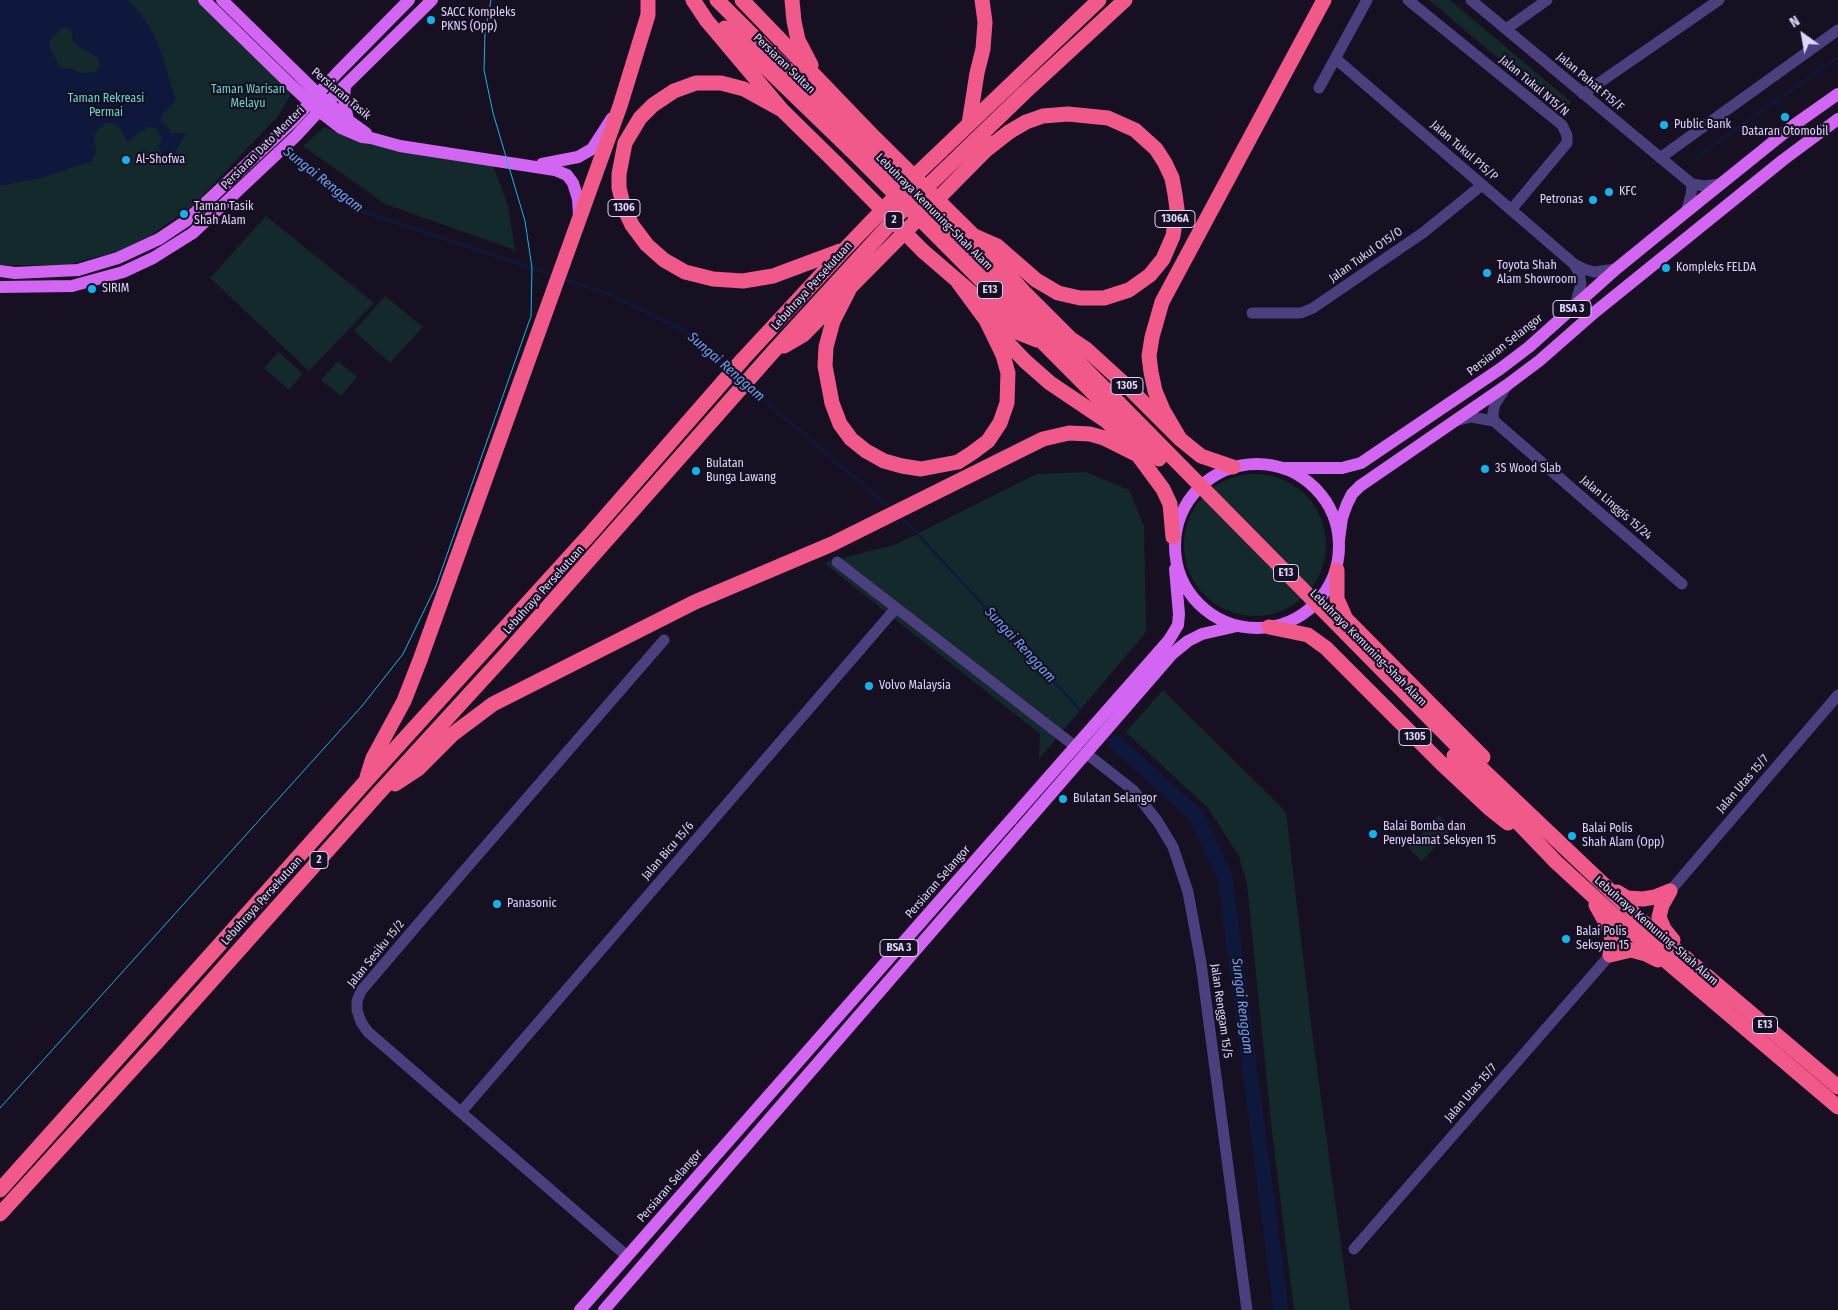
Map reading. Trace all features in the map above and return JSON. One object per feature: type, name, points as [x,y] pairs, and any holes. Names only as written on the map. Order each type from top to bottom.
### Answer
[{"type":"highway","points":[[366,781],[373,758],[404,701],[620,106],[648,15],[648,0]]},
{"type":"highway","points":[[694,0],[707,21],[782,110],[923,251],[1017,332],[1043,342]]},
{"type":"highway","name":"Persiaran Sultan","points":[[694,0],[860,141]]},
{"type":"highway","name":"Persiaran Sultan","points":[[717,0],[860,141]]},
{"type":"highway","points":[[742,0],[825,87]]},
{"type":"highway","points":[[792,0],[798,40],[825,87],[860,141],[974,236],[1024,292],[1071,339],[1090,374]]},
{"type":"highway","points":[[969,124],[976,73],[983,49],[985,22],[982,0]]},
{"type":"highway","name":"Lebuhraya Persekutuan","points":[[0,1190],[559,568],[743,359],[920,171],[1099,0]]},
{"type":"highway","name":"Lebuhraya Persekutuan","points":[[0,1214],[158,1041],[377,795],[513,647],[772,353],[900,212],[1024,93],[1125,0]]},
{"type":"highway","points":[[1233,468],[1201,456],[1180,439],[1158,398],[1149,356],[1152,336],[1162,302],[1324,0]]},
{"type":"highway","name":"1306","points":[[782,110],[744,89],[721,83],[696,83],[674,91],[646,111],[633,128],[625,144],[619,174],[619,188],[624,208],[632,225],[647,245],[664,260],[685,272],[713,279],[743,281],[773,276],[844,250]]},
{"type":"highway","points":[[772,353],[804,335],[852,284],[986,150],[1008,126],[1024,93]]},
{"type":"highway","name":"1306A","points":[[974,236],[997,246],[1036,280],[1058,293],[1080,298],[1104,298],[1129,290],[1150,275],[1163,259],[1173,236],[1177,208],[1172,178],[1156,149],[1134,130],[1108,118],[1068,114],[1043,116],[1026,122],[1009,132],[986,150]]},
{"type":"highway","name":"Lebuhraya Kemuning–Shah Alam","points":[[860,141],[1043,342],[1107,400],[1457,753],[1556,862],[1678,970],[1838,1106]]},
{"type":"highway","name":"Lebuhraya Kemuning–Shah Alam","points":[[942,233],[1090,374],[1107,400]]},
{"type":"highway","points":[[958,282],[986,320],[1025,361],[1050,383],[1105,420],[1126,438],[1136,454],[1156,478],[1170,504],[1173,537]]},
{"type":"highway","points":[[852,284],[833,321],[826,347],[825,366],[832,403],[840,424],[852,439],[866,451],[884,461],[902,466],[921,469],[958,462],[988,441],[1000,423],[1008,403],[1008,372],[1004,355],[986,320]]},
{"type":"highway","name":"1305","points":[[1071,339],[1086,349],[1130,388],[1180,439]]},
{"type":"highway","points":[[377,795],[418,768],[453,734],[493,704],[695,602],[832,544],[1043,438],[1068,433],[1090,434],[1104,438],[1136,454]]},
{"type":"highway","points":[[1337,570],[1337,599],[1346,619],[1502,776],[1561,843]]},
{"type":"highway","name":"1305","points":[[1269,627],[1308,635],[1326,648],[1441,763],[1489,808],[1556,862]]},
{"type":"highway","name":"Lebuhraya Kemuning–Shah Alam","points":[[1457,753],[1561,843],[1642,921],[1838,1087]]},
{"type":"highway","points":[[1604,883],[1627,898],[1643,899],[1670,891]]},
{"type":"highway","points":[[1586,890],[1610,930],[1612,941],[1610,955],[1631,950],[1646,954],[1678,970]]},
{"type":"highway","points":[[1670,891],[1662,905],[1659,917],[1664,929],[1691,963]]},
{"type":"main road","name":"Persiaran Dato Menteri","points":[[319,103],[338,72],[409,0]]},
{"type":"main road","name":"Persiaran Dato Menteri","points":[[0,287],[72,286],[123,272],[153,258],[193,233],[292,128],[319,103],[345,86],[432,0]]},
{"type":"main road","name":"Persiaran Tasik","points":[[215,2],[319,103],[341,128],[362,137],[372,138]]},
{"type":"main road","points":[[292,128],[296,99],[295,80],[321,80],[338,72]]},
{"type":"main road","points":[[345,86],[344,100],[348,120]]},
{"type":"main road","name":"Persiaran Selangor","points":[[1282,468],[1342,468],[1361,464],[1529,347],[1616,269],[1794,125],[1838,94]]},
{"type":"main road","name":"Persiaran Tasik","points":[[319,103],[348,120],[372,138]]},
{"type":"main road","points":[[532,166],[578,158],[592,149],[620,106]]},
{"type":"main road","name":"BSA 3","points":[[1339,540],[1342,518],[1352,494],[1360,486],[1539,361],[1595,312],[1782,160],[1838,119]]},
{"type":"main road","points":[[372,138],[400,146],[555,170],[567,175],[573,183],[577,191],[579,217]]},
{"type":"main road","name":"Persiaran Dato Menteri","points":[[0,271],[15,273],[78,270],[118,258],[158,239],[186,221],[261,162]]},
{"type":"main road","points":[[1257,464],[1282,468],[1300,477],[1317,490],[1335,522],[1340,556],[1337,570],[1320,598],[1293,620],[1269,627],[1249,628],[1237,626],[1217,615],[1200,602],[1175,569],[1173,537],[1183,507],[1204,482],[1233,468],[1257,464]]},
{"type":"main road","name":"Persiaran Selangor","points":[[604,1310],[1081,750],[1164,647],[1176,630],[1179,614],[1175,569]]},
{"type":"main road","name":"Persiaran Selangor","points":[[580,1310],[1081,750],[1172,654],[1188,641],[1202,634],[1237,626]]},
{"type":"street","points":[[1319,88],[1336,60],[1367,0]]},
{"type":"street","name":"Jalan Tukul N15/N","points":[[1408,0],[1562,125],[1567,135],[1567,143],[1511,210]]},
{"type":"street","name":"Jalan Pahat F15/F","points":[[1471,0],[1692,184]]},
{"type":"street","points":[[1506,29],[1547,0]]},
{"type":"street","points":[[1583,94],[1719,0]]},
{"type":"street","points":[[1660,158],[1838,30]]},
{"type":"street","name":"Jalan Tukul P15/P","points":[[1336,60],[1574,264]]},
{"type":"street","points":[[1686,212],[1692,184],[1704,186],[1720,184]]},
{"type":"street","name":"Jalan Tukul O15/O","points":[[1252,313],[1301,313],[1313,308],[1424,232],[1482,185]]},
{"type":"street","points":[[1574,264],[1594,272],[1616,269]]},
{"type":"street","points":[[1574,264],[1579,273],[1581,284],[1575,306]]},
{"type":"street","points":[[1452,422],[1471,416],[1494,420],[1495,404],[1507,385]]},
{"type":"street","name":"Jalan Linggis 15/24","points":[[1494,420],[1682,584]]},
{"type":"street","points":[[837,562],[1081,750]]},
{"type":"street","name":"Jalan Bicu 15/6","points":[[461,1112],[896,608]]},
{"type":"street","name":"Jalan Sesiku 15/2","points":[[627,1256],[368,1032],[361,1022],[357,1010],[357,1001],[361,991],[664,640]]},
{"type":"street","name":"Jalan Utas 15/7","points":[[1670,891],[1838,695]]},
{"type":"street","name":"Jalan Renggam 15/5","points":[[1081,750],[1132,790],[1158,822],[1173,847],[1188,892],[1201,963],[1247,1310]]},
{"type":"street","name":"Jalan Utas 15/7","points":[[1354,1249],[1610,955]]},
{"type":"green space","name":"Taman Rekreasi Permai","points":[[0,0],[197,0],[279,79],[291,95],[278,116],[196,203],[146,239],[117,252],[66,265],[0,265]]},
{"type":"green space","points":[[1429,0],[1450,0],[1571,102],[1562,112]]},
{"type":"green space","points":[[324,127],[366,143],[493,165],[508,206],[515,250],[385,204],[303,146]]},
{"type":"green space","points":[[266,216],[374,303],[309,371],[210,278]]},
{"type":"green space","points":[[385,296],[423,327],[390,363],[354,331]]},
{"type":"green space","points":[[278,352],[303,373],[289,390],[264,368]]},
{"type":"green space","points":[[338,361],[357,377],[341,396],[321,380]]},
{"type":"green space","points":[[1086,472],[1129,490],[1144,526],[1146,632],[1039,759],[1040,734],[824,563],[897,544],[1037,474]]},
{"type":"green space","points":[[1255,474],[1269,475],[1282,479],[1295,486],[1305,495],[1314,505],[1321,518],[1325,531],[1325,559],[1321,572],[1314,585],[1305,595],[1295,604],[1282,611],[1269,615],[1255,616],[1241,615],[1228,611],[1215,604],[1205,595],[1196,585],[1189,572],[1185,559],[1184,545],[1185,531],[1189,518],[1196,505],[1205,495],[1215,486],[1228,479],[1241,475]]},
{"type":"green space","points":[[1163,690],[1286,812],[1313,1040],[1350,1310],[1294,1310],[1273,1140],[1247,885],[1239,856],[1208,808],[1126,732]]},
{"type":"green space","points":[[1439,815],[1453,828],[1422,861],[1408,848]]},
{"type":"water","points":[[0,0],[128,0],[140,12],[157,40],[176,100],[161,116],[164,125],[169,128],[171,133],[186,133],[177,149],[167,158],[163,155],[158,146],[162,139],[157,132],[158,129],[148,127],[127,143],[121,129],[112,123],[105,123],[96,131],[94,140],[96,151],[92,161],[41,178],[0,185]],"holes":[[[67,27],[73,33],[72,39],[76,45],[99,58],[100,66],[96,72],[81,73],[69,68],[64,69],[58,64],[50,47],[50,42],[53,36],[63,28]]]},
{"type":"waterway","points":[[1698,156],[1838,57]]},
{"type":"waterway","name":"Sungai Renggam","points":[[263,131],[269,137]]},
{"type":"waterway","name":"Sungai Renggam","points":[[284,151],[295,162],[360,211],[552,275]]},
{"type":"waterway","name":"Sungai Renggam","points":[[562,279],[608,294],[685,331],[727,367]]},
{"type":"waterway","name":"Sungai Renggam","points":[[750,388],[890,508]]},
{"type":"waterway","name":"Sungai Renggam","points":[[899,517],[912,528],[1083,713]]},
{"type":"waterway","name":"Sungai Renggam","points":[[1116,743],[1196,815],[1225,877],[1281,1310]]},
{"type":"tram line","points":[[0,1108],[362,706],[403,654],[436,586],[531,316],[532,268],[525,221],[493,113],[484,70],[485,32],[491,0]]},
{"type":"place","name":"SACC Kompleks PKNS (Opp)","points":[[431,20]]},
{"type":"place","name":"Dataran Otomobil","points":[[1785,117]]},
{"type":"place","name":"Public Bank","points":[[1664,125]]},
{"type":"place","name":"Al-Shofwa","points":[[126,160]]},
{"type":"place","name":"KFC","points":[[1609,192]]},
{"type":"place","name":"Petronas","points":[[1593,200]]},
{"type":"place","name":"Taman Tasik Shah Alam","points":[[184,214]]},
{"type":"place","name":"Kompleks FELDA","points":[[1666,268]]},
{"type":"place","name":"Toyota Shah Alam Showroom","points":[[1487,273]]},
{"type":"place","name":"SIRIM","points":[[92,289]]},
{"type":"place","name":"3S Wood Slab","points":[[1485,469]]},
{"type":"place","name":"Bulatan Bunga Lawang","points":[[696,471]]},
{"type":"place","name":"Volvo Malaysia","points":[[869,686]]},
{"type":"place","name":"Bulatan Selangor","points":[[1063,799]]},
{"type":"place","name":"Balai Bomba dan Penyelamat Seksyen 15","points":[[1373,834]]},
{"type":"place","name":"Balai Polis Shah Alam (Opp)","points":[[1572,836]]},
{"type":"place","name":"Panasonic","points":[[497,904]]},
{"type":"place","name":"Balai Polis Seksyen 15","points":[[1566,939]]},
{"type":"park label","name":"Taman Warisan Melayu","points":[[248,97]]}]
